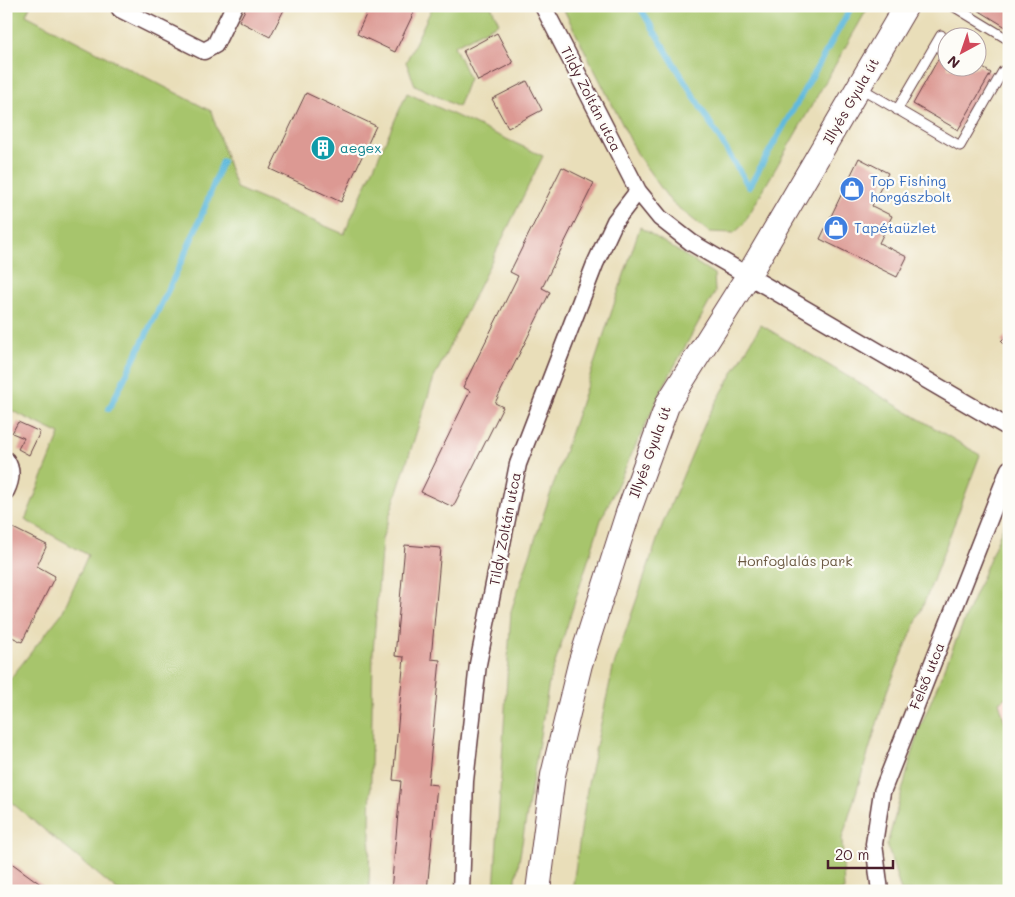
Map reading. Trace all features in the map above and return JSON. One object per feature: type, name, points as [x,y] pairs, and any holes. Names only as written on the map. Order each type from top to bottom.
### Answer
[{"type":"street","points":[[121,6],[120,9],[204,51],[215,45],[234,6]]},
{"type":"street","name":"Tildy Zoltán utca","points":[[543,6],[638,191],[660,218],[692,243],[1009,428]]},
{"type":"street","name":"Illyés Gyula út","points":[[538,891],[553,775],[580,664],[628,513],[668,403],[748,276],[906,6]]},
{"type":"street","name":"Tildy Zoltán utca","points":[[460,891],[465,781],[478,664],[518,464],[595,264],[615,221],[638,191]]},
{"type":"street","points":[[6,460],[9,465],[11,480],[6,491]]},
{"type":"street","name":"Felső utca","points":[[880,891],[874,844],[882,792],[1009,469]]},
{"type":"lane","points":[[953,6],[1009,40]]},
{"type":"lane","points":[[897,110],[938,40]]},
{"type":"lane","points":[[859,87],[960,146],[1003,71]]},
{"type":"shaded area","points":[[1009,695],[1009,736],[999,702]]},
{"type":"green space","points":[[6,6],[30,6],[26,15],[211,111],[236,188],[344,234],[407,93],[543,156],[434,378],[382,539],[373,652],[369,891],[118,891],[6,798],[6,684],[62,613],[88,555],[25,520],[60,434],[6,408]]},
{"type":"green space","points":[[433,6],[491,6],[499,23],[454,46],[469,78],[458,107],[415,85],[406,62]]},
{"type":"green space","points":[[562,6],[869,6],[743,225],[734,233],[709,232],[671,202],[639,157]]},
{"type":"green space","points":[[640,227],[714,274],[715,292],[662,389],[601,520],[549,682],[514,891],[494,891],[511,611]]},
{"type":"green space","name":"Honfoglalás park","points":[[761,325],[980,455],[929,591],[887,691],[842,839],[844,891],[572,891],[588,783],[613,668],[663,523],[708,416]]},
{"type":"green space","points":[[1009,512],[1009,695],[999,702],[1009,736],[1009,891],[901,891],[887,845],[919,730]]},
{"type":"building","points":[[247,6],[286,6],[270,37],[239,21]]},
{"type":"building","points":[[370,6],[417,6],[395,52],[357,34]]},
{"type":"building","points":[[971,6],[1009,6],[1009,29],[978,10]]},
{"type":"building","points":[[497,33],[513,63],[478,81],[463,51]]},
{"type":"building","points":[[938,59],[938,78],[988,78],[988,71],[991,73],[958,130],[913,104]]},
{"type":"building","points":[[527,81],[542,110],[508,128],[492,99]]},
{"type":"building","name":"aegex","points":[[306,93],[376,126],[341,202],[270,169]]},
{"type":"building","points":[[859,158],[888,173],[872,206],[892,216],[879,243],[907,257],[897,277],[820,239]]},
{"type":"building","points":[[562,167],[594,183],[542,288],[550,292],[495,403],[503,407],[453,507],[421,492],[470,391],[463,387],[518,276],[510,272]]},
{"type":"building","points":[[1009,333],[1009,349],[1001,341]]},
{"type":"building","points":[[18,422],[40,432],[29,455],[18,449],[24,438],[12,433]]},
{"type":"building","points":[[13,528],[47,545],[37,566],[55,576],[22,642],[6,634],[6,541]]},
{"type":"building","points":[[405,545],[441,548],[431,659],[440,660],[428,784],[437,785],[427,891],[391,891],[401,781],[393,780],[404,657],[395,656]]},
{"type":"building","points":[[6,859],[50,891],[6,891]]},
{"type":"waterway","points":[[639,6],[749,187],[852,6]]},
{"type":"waterway","points":[[109,409],[184,256],[222,161]]},
{"type":"place","name":"aegex","points":[[323,148]]},
{"type":"place","name":"Top Fishing horgászbolt","points":[[852,189]]},
{"type":"place","name":"Tapétaüzlet","points":[[836,228]]}]
